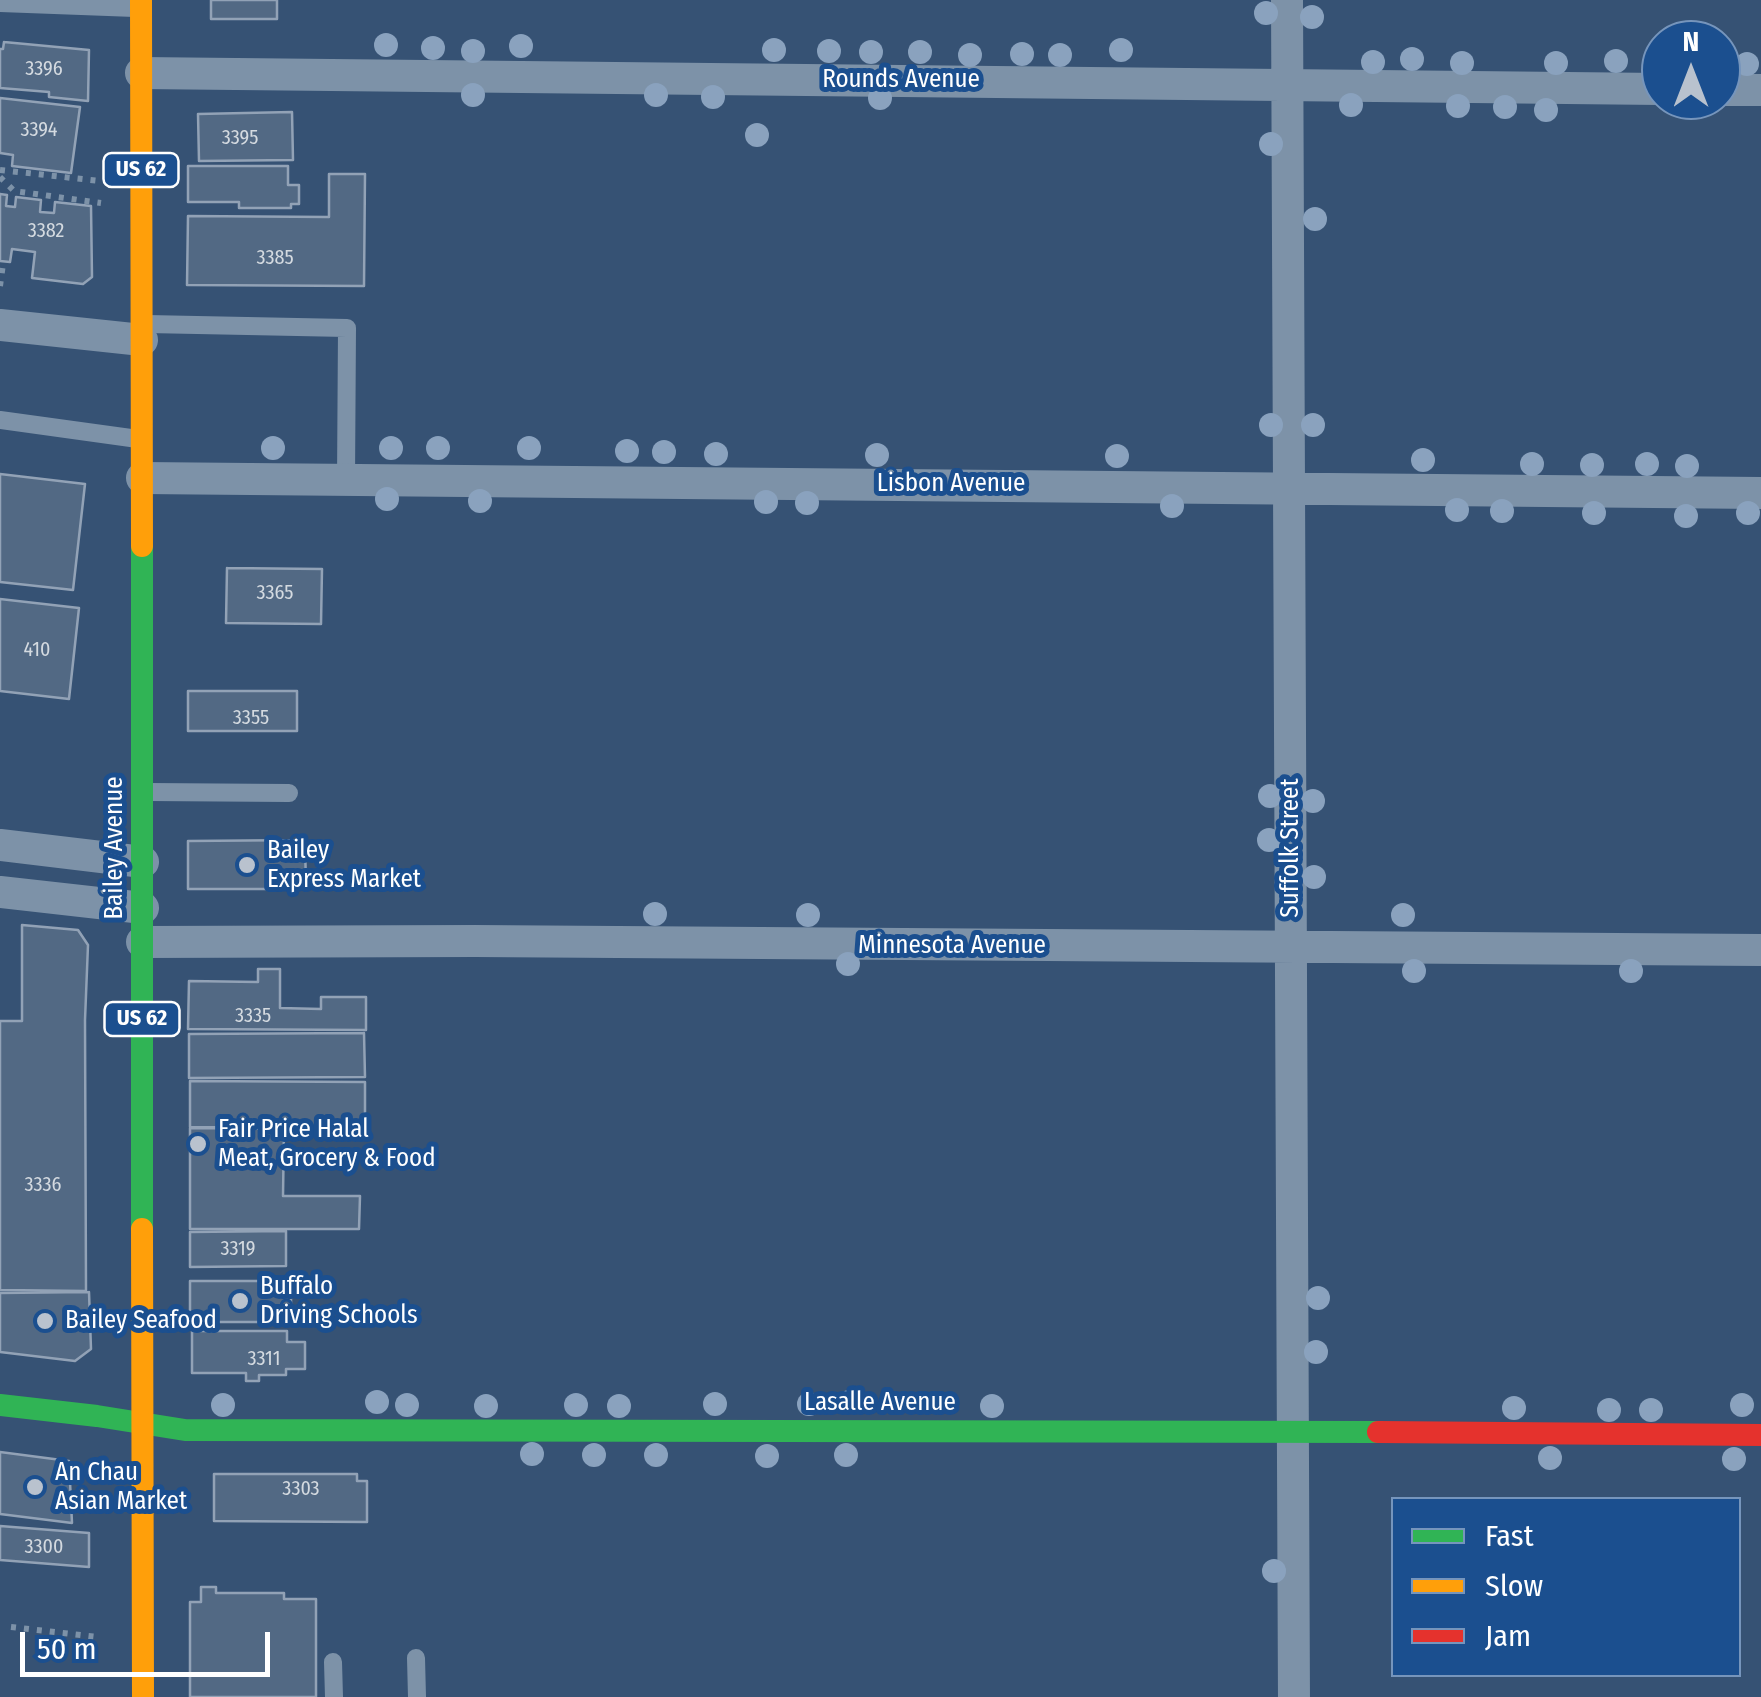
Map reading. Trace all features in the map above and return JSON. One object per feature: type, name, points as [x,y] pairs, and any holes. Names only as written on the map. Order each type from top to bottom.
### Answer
[{"type":"street","name":"Suffolk Street","points":[[1287,0],[1294,1697]]},
{"type":"street","name":"Bailey Avenue","points":[[141,4],[143,1697]]},
{"type":"street","name":"Rounds Avenue","points":[[141,73],[1641,89]]},
{"type":"street","points":[[0,325],[142,332]]},
{"type":"street","name":"Lisbon Avenue","points":[[142,478],[1761,492]]},
{"type":"street","points":[[0,844],[143,862]]},
{"type":"street","points":[[0,892],[143,908]]},
{"type":"street","name":"Minnesota Avenue","points":[[142,942],[1761,950]]},
{"type":"street","name":"Lasalle Avenue","points":[[0,1405],[185,1430],[1761,1435]]},
{"type":"lane","points":[[0,2],[141,4]]},
{"type":"lane","points":[[142,332],[347,328],[346,480]]},
{"type":"lane","points":[[0,420],[142,440]]},
{"type":"lane","points":[[143,792],[288,793]]},
{"type":"lane","points":[[416,1658],[417,1697]]},
{"type":"lane","points":[[333,1662],[334,1697]]},
{"type":"path","points":[[0,170],[98,181]]},
{"type":"path","points":[[0,178],[14,191],[98,202]]},
{"type":"path","points":[[0,286],[2,264]]},
{"type":"path","points":[[11,1627],[98,1637]]},
{"type":"building","points":[[211,0],[277,0],[277,19],[211,19]]},
{"type":"building","points":[[4,42],[89,50],[88,101],[49,97],[49,92],[0,88],[0,49]]},
{"type":"building","points":[[0,98],[80,107],[71,173],[12,166],[13,155],[0,153]]},
{"type":"building","points":[[292,112],[293,160],[199,161],[198,114]]},
{"type":"building","points":[[188,166],[288,166],[288,185],[299,185],[299,204],[291,204],[291,208],[239,208],[239,202],[188,202]]},
{"type":"building","points":[[329,174],[365,174],[364,286],[187,285],[188,216],[329,217]]},
{"type":"building","points":[[0,194],[7,195],[6,206],[15,207],[16,197],[41,200],[40,212],[54,213],[55,202],[91,206],[92,277],[83,284],[32,278],[35,252],[12,249],[10,262],[0,261]]},
{"type":"building","points":[[0,474],[85,484],[73,590],[0,582]]},
{"type":"building","points":[[227,568],[322,569],[321,624],[226,623]]},
{"type":"building","points":[[0,599],[79,608],[69,699],[0,691]]},
{"type":"building","points":[[188,691],[297,691],[297,731],[188,731]]},
{"type":"building","name":"Bailey Express Market","points":[[305,840],[306,889],[188,889],[188,841]]},
{"type":"building","points":[[22,925],[78,930],[88,945],[86,1291],[0,1290],[0,1021],[22,1021]]},
{"type":"building","points":[[258,969],[280,969],[280,1008],[321,1009],[321,997],[366,997],[366,1030],[188,1029],[189,981],[258,982]]},
{"type":"building","points":[[364,1033],[365,1077],[189,1078],[189,1034]]},
{"type":"building","points":[[190,1081],[365,1082],[365,1128],[190,1127]]},
{"type":"building","points":[[190,1128],[284,1129],[283,1196],[360,1196],[359,1229],[190,1229]]},
{"type":"building","points":[[286,1231],[286,1266],[190,1267],[190,1232]]},
{"type":"building","name":"Buffalo Driving Schools","points":[[190,1281],[291,1281],[291,1322],[190,1322]]},
{"type":"building","name":"Bailey Seafood","points":[[89,1292],[91,1349],[75,1361],[0,1352],[0,1293]]},
{"type":"building","points":[[192,1331],[287,1331],[287,1342],[305,1342],[305,1369],[286,1369],[286,1375],[259,1375],[259,1381],[246,1381],[246,1373],[192,1373]]},
{"type":"building","name":"An Chau Asian Market","points":[[0,1452],[69,1461],[72,1523],[0,1514]]},
{"type":"building","points":[[214,1474],[357,1474],[357,1481],[367,1481],[367,1522],[214,1521]]},
{"type":"building","points":[[0,1526],[89,1533],[89,1567],[0,1560]]},
{"type":"building","points":[[201,1587],[216,1587],[216,1593],[284,1593],[284,1599],[316,1599],[316,1697],[190,1697],[190,1602],[201,1602]]},
{"type":"traffic: fast","points":[[142,546],[142,1229]]},
{"type":"traffic: fast","points":[[0,1405],[185,1430],[1378,1432]]},
{"type":"traffic: slow","points":[[141,0],[142,546]]},
{"type":"traffic: slow","points":[[142,1229],[143,1697]]},
{"type":"traffic: jam","points":[[1378,1432],[1761,1435]]},
{"type":"place","name":"Bailey Express Market","points":[[247,865]]},
{"type":"place","name":"Fair Price Halal Meat, Grocery & Food","points":[[198,1144]]},
{"type":"place","name":"Buffalo Driving Schools","points":[[240,1301]]},
{"type":"place","name":"Bailey Seafood","points":[[45,1321]]},
{"type":"place","name":"An Chau Asian Market","points":[[35,1487]]}]
